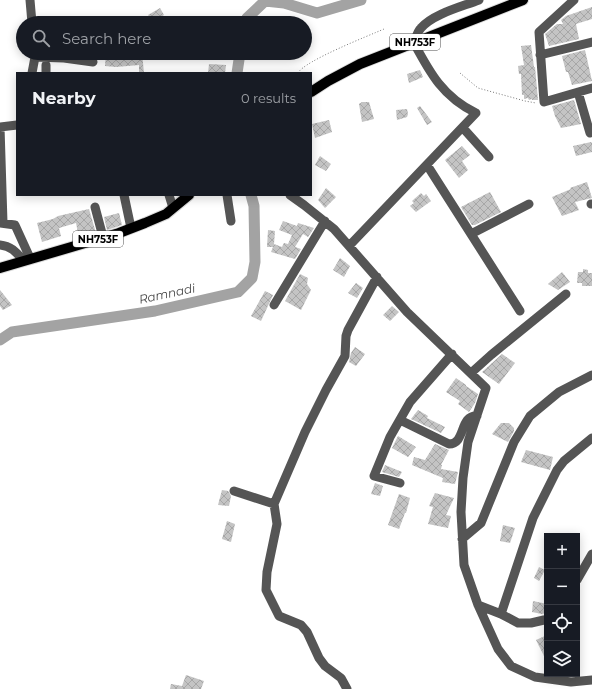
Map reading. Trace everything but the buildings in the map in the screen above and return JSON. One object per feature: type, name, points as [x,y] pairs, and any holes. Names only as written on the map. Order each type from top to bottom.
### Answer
[{"type":"main road","name":"NH753F","points":[[312,91],[360,64],[523,0]]},
{"type":"main road","name":"NH753F","points":[[0,268],[131,228],[160,216],[189,196]]},
{"type":"street","points":[[30,0],[31,16]]},
{"type":"street","points":[[350,246],[476,113],[466,108],[439,85],[430,73],[414,43],[421,29],[428,22],[478,0]]},
{"type":"street","points":[[574,0],[539,32],[544,102],[592,88]]},
{"type":"street","points":[[540,54],[592,42]]},
{"type":"street","points":[[32,72],[34,60]]},
{"type":"street","points":[[78,60],[93,62]]},
{"type":"street","points":[[578,92],[590,133]]},
{"type":"street","points":[[0,120],[2,223],[14,225],[27,259]]},
{"type":"street","points":[[0,127],[16,125]]},
{"type":"street","points":[[463,128],[490,157]]},
{"type":"street","points":[[427,165],[520,311]]},
{"type":"street","points":[[124,196],[131,228]]},
{"type":"street","points":[[169,196],[173,208]]},
{"type":"street","points":[[226,196],[231,221]]},
{"type":"street","points":[[291,196],[334,229],[378,277],[407,312],[486,388],[468,442],[463,478],[461,512],[464,565],[478,606],[498,649],[511,666],[535,677],[571,682],[592,680]]},
{"type":"street","points":[[471,234],[528,204]]},
{"type":"street","points":[[95,207],[103,237]]},
{"type":"street","points":[[274,305],[325,221]]},
{"type":"street","points":[[0,245],[13,249],[27,259]]},
{"type":"street","points":[[347,689],[342,678],[325,666],[319,658],[307,632],[301,626],[279,616],[266,590],[267,572],[277,524],[274,504],[305,432],[345,356],[346,336],[348,330],[378,277]]},
{"type":"street","points":[[471,373],[566,294]]},
{"type":"street","points":[[400,483],[374,476],[390,437],[410,402],[452,354]]},
{"type":"street","points":[[462,539],[481,524],[514,442],[530,416],[559,392],[592,375]]},
{"type":"street","points":[[400,420],[449,444],[452,444],[458,441],[468,419],[472,416],[477,416]]},
{"type":"street","points":[[501,614],[533,518],[557,470],[564,461],[592,438]]},
{"type":"street","points":[[234,491],[274,504]]},
{"type":"street","points":[[580,575],[592,554]]},
{"type":"street","points":[[478,606],[518,622],[531,623],[544,620]]},
{"type":"path","points":[[299,72],[312,61],[384,29]]},
{"type":"path","points":[[460,73],[478,88],[525,101],[537,103],[544,102]]},
{"type":"waterway","name":"Ramnadi","points":[[249,16],[265,1],[284,3],[317,13],[361,0]]},
{"type":"waterway","name":"Ramnadi","points":[[237,72],[239,60]]},
{"type":"waterway","name":"Ramnadi","points":[[0,340],[12,332],[155,311],[238,292],[252,278],[255,262],[254,206],[251,196]]}]
